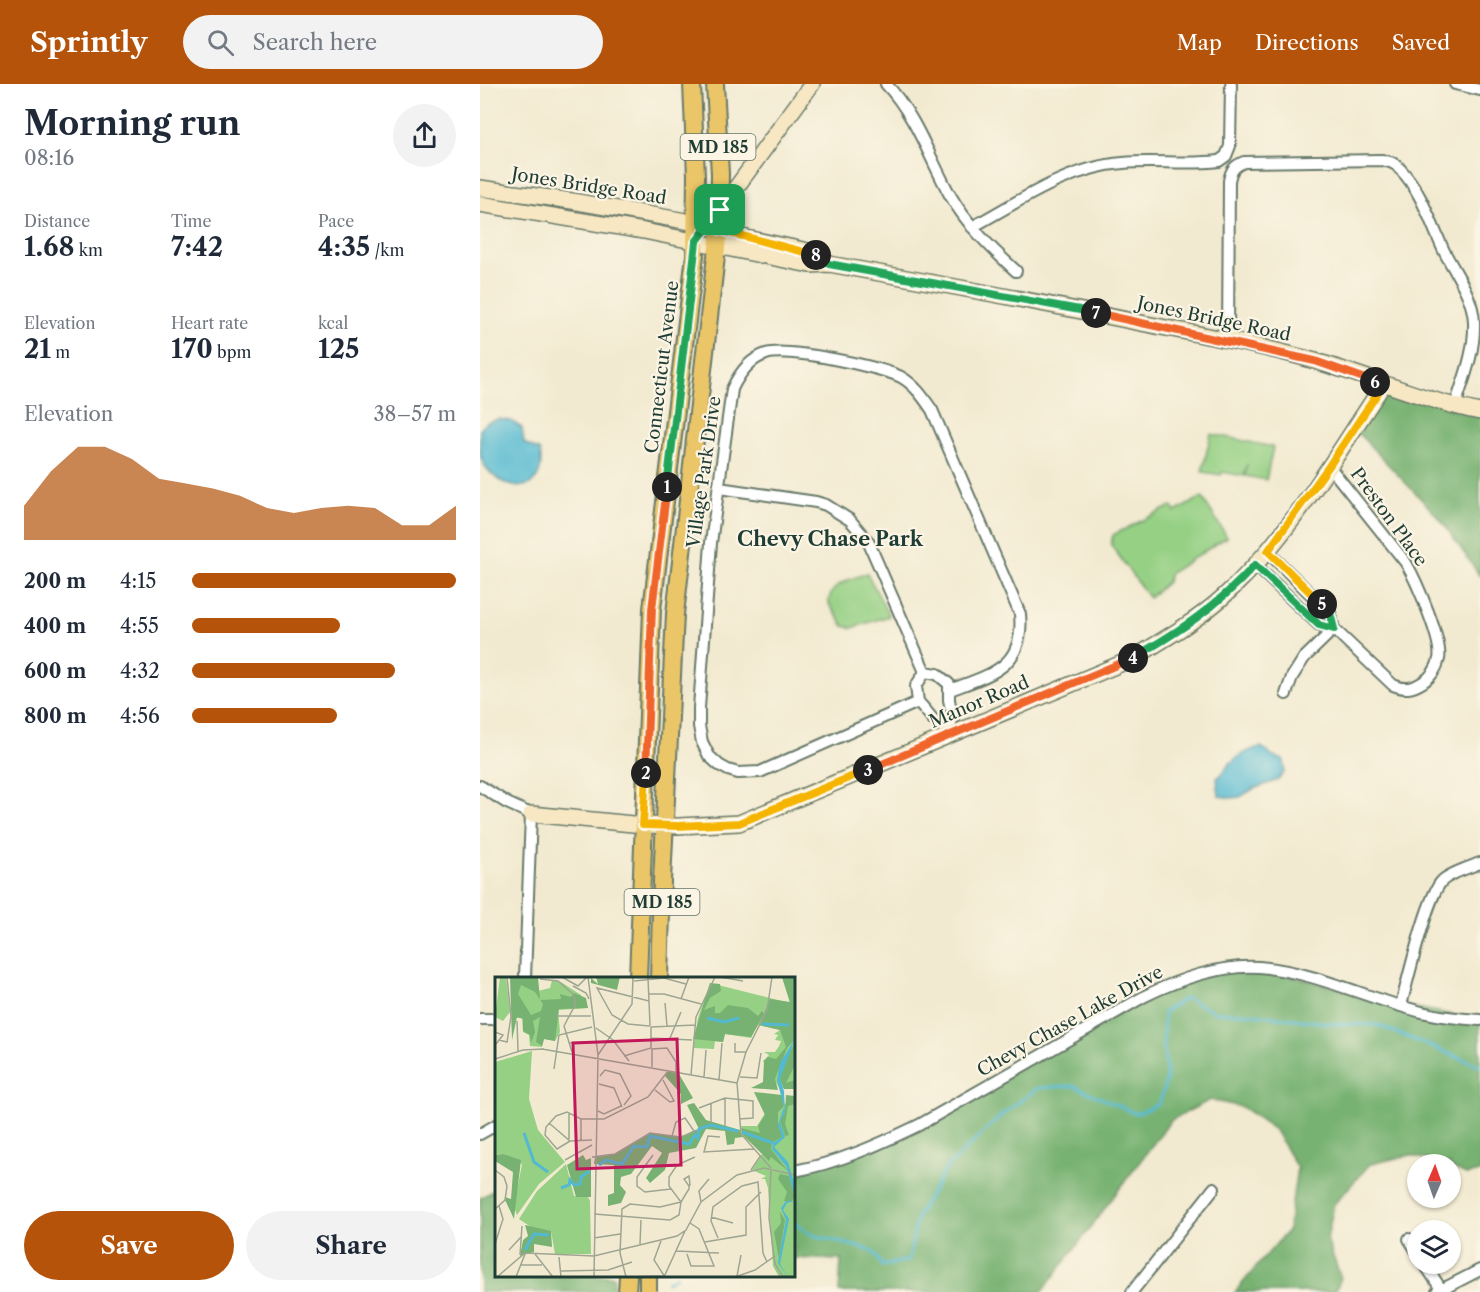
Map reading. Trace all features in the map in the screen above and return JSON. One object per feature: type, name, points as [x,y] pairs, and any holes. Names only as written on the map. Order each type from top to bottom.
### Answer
[{"type":"main road","name":"Connecticut Avenue","points":[[659,977],[675,614],[710,231],[692,84]]},
{"type":"main road","name":"Connecticut Avenue","points":[[638,977],[652,609],[696,242],[710,231],[720,210],[715,84]]},
{"type":"main road","points":[[720,210],[812,84]]},
{"type":"main road","name":"Jones Bridge Road","points":[[480,188],[572,201],[710,231],[810,265],[829,264],[1022,298],[1228,341],[1315,361],[1383,385],[1480,411]]},
{"type":"main road","name":"Jones Bridge Road","points":[[480,204],[569,217],[696,242]]},
{"type":"main road","name":"Manor Road","points":[[531,814],[665,826],[739,823],[949,731],[1132,659],[1182,629],[1221,599],[1268,551],[1383,385]]},
{"type":"main road","points":[[627,1292],[628,1277]]},
{"type":"street","points":[[886,84],[910,114],[950,195],[972,227],[1016,271]]},
{"type":"street","points":[[972,227],[1066,177],[1092,168],[1122,163],[1219,161],[1226,156],[1230,146],[1231,84]]},
{"type":"street","points":[[1455,84],[1480,90]]},
{"type":"street","points":[[1228,341],[1229,180],[1231,171],[1236,165],[1244,162],[1359,160],[1382,160],[1393,163],[1401,169],[1415,188],[1444,252],[1468,297],[1474,320],[1472,355],[1455,406]]},
{"type":"street","name":"Village Park Drive","points":[[918,702],[760,772],[738,773],[728,770],[710,756],[702,742],[699,708],[711,543],[732,389],[739,375],[750,363],[765,354],[783,351],[892,374],[911,384],[921,393],[932,410],[1020,614],[1020,636],[1013,656],[999,669],[950,690]]},
{"type":"street","name":"Preston Place","points":[[1255,565],[1319,625],[1334,629],[1393,685],[1403,689],[1412,688],[1425,681],[1433,672],[1439,660],[1440,647],[1414,577],[1406,563],[1329,466]]},
{"type":"street","points":[[719,488],[816,502],[850,519],[868,541],[925,672]]},
{"type":"street","name":"Preston Place","points":[[1268,551],[1330,613],[1334,629]]},
{"type":"street","points":[[1286,694],[1292,677],[1304,658],[1334,629]]},
{"type":"street","points":[[925,672],[937,674],[948,684],[953,718],[949,731],[935,723],[926,709],[918,702],[916,686],[925,672]]},
{"type":"street","name":"Manor Road","points":[[480,786],[499,799],[531,814]]},
{"type":"street","points":[[525,977],[531,814]]},
{"type":"street","points":[[1401,1005],[1429,908],[1438,887],[1443,879],[1480,863]]},
{"type":"street","name":"Chevy Chase Lake Drive","points":[[795,1171],[848,1157],[885,1142],[1145,996],[1175,982],[1217,971],[1257,967],[1296,973],[1424,1013],[1480,1020]]},
{"type":"street","points":[[480,1134],[495,1126]]},
{"type":"street","points":[[1132,1292],[1214,1188]]},
{"type":"street","points":[[1430,1274],[1439,1290],[1480,1270]]},
{"type":"green space","points":[[1383,385],[1480,412],[1480,576],[1441,520],[1354,429]]},
{"type":"green space","points":[[1211,434],[1273,447],[1266,480],[1245,476],[1247,464],[1244,476],[1222,472],[1221,475],[1202,472]]},
{"type":"green space","points":[[1202,497],[1227,537],[1170,573],[1167,582],[1149,598],[1113,548],[1111,544],[1113,535],[1171,506],[1175,512]]},
{"type":"green space","points":[[867,573],[889,616],[852,628],[844,626],[829,604],[832,591],[842,583]]},
{"type":"green space","points":[[1257,967],[1401,1005],[1480,1020],[1480,1172],[1466,1175],[1461,1173],[1461,1154],[1407,1154],[1407,1156],[1370,1164],[1334,1204],[1327,1240],[1341,1278],[1335,1292],[1235,1292],[1288,1230],[1297,1168],[1275,1130],[1242,1107],[1210,1100],[1171,1120],[1042,1292],[839,1292],[841,1260],[795,1258],[795,1171],[885,1142],[1175,982]]},
{"type":"green space","points":[[495,1190],[495,1277],[614,1277],[613,1292],[480,1292],[480,1198]]},
{"type":"water","points":[[499,419],[511,421],[522,428],[524,443],[540,451],[541,468],[536,479],[528,485],[507,484],[487,469],[481,458],[480,430],[486,423]]},
{"type":"water","points":[[1261,747],[1272,756],[1284,760],[1285,771],[1278,780],[1253,789],[1240,797],[1219,796],[1217,778],[1237,757]]},
{"type":"waterway","points":[[795,1224],[813,1235],[873,1251],[882,1266],[909,1260],[917,1217],[947,1167],[1004,1113],[1038,1088],[1074,1086],[1137,1114],[1159,1104],[1167,1078],[1163,1041],[1164,1012],[1186,998],[1215,1012],[1253,1014],[1334,1024],[1377,1025],[1480,1066]]},
{"type":"waterway","points":[[667,1282],[675,1277]]},
{"type":"district","name":"Chevy Chase Park","points":[[830,539]]},
{"type":"route","points":[[720,210],[719,230],[813,252],[829,264],[1022,298],[1228,341],[1315,361],[1383,385],[1268,551],[1330,613],[1334,629],[1319,625],[1255,565],[1221,599],[1182,629],[1132,659],[739,823],[643,825],[652,609],[696,242],[720,210]]}]
